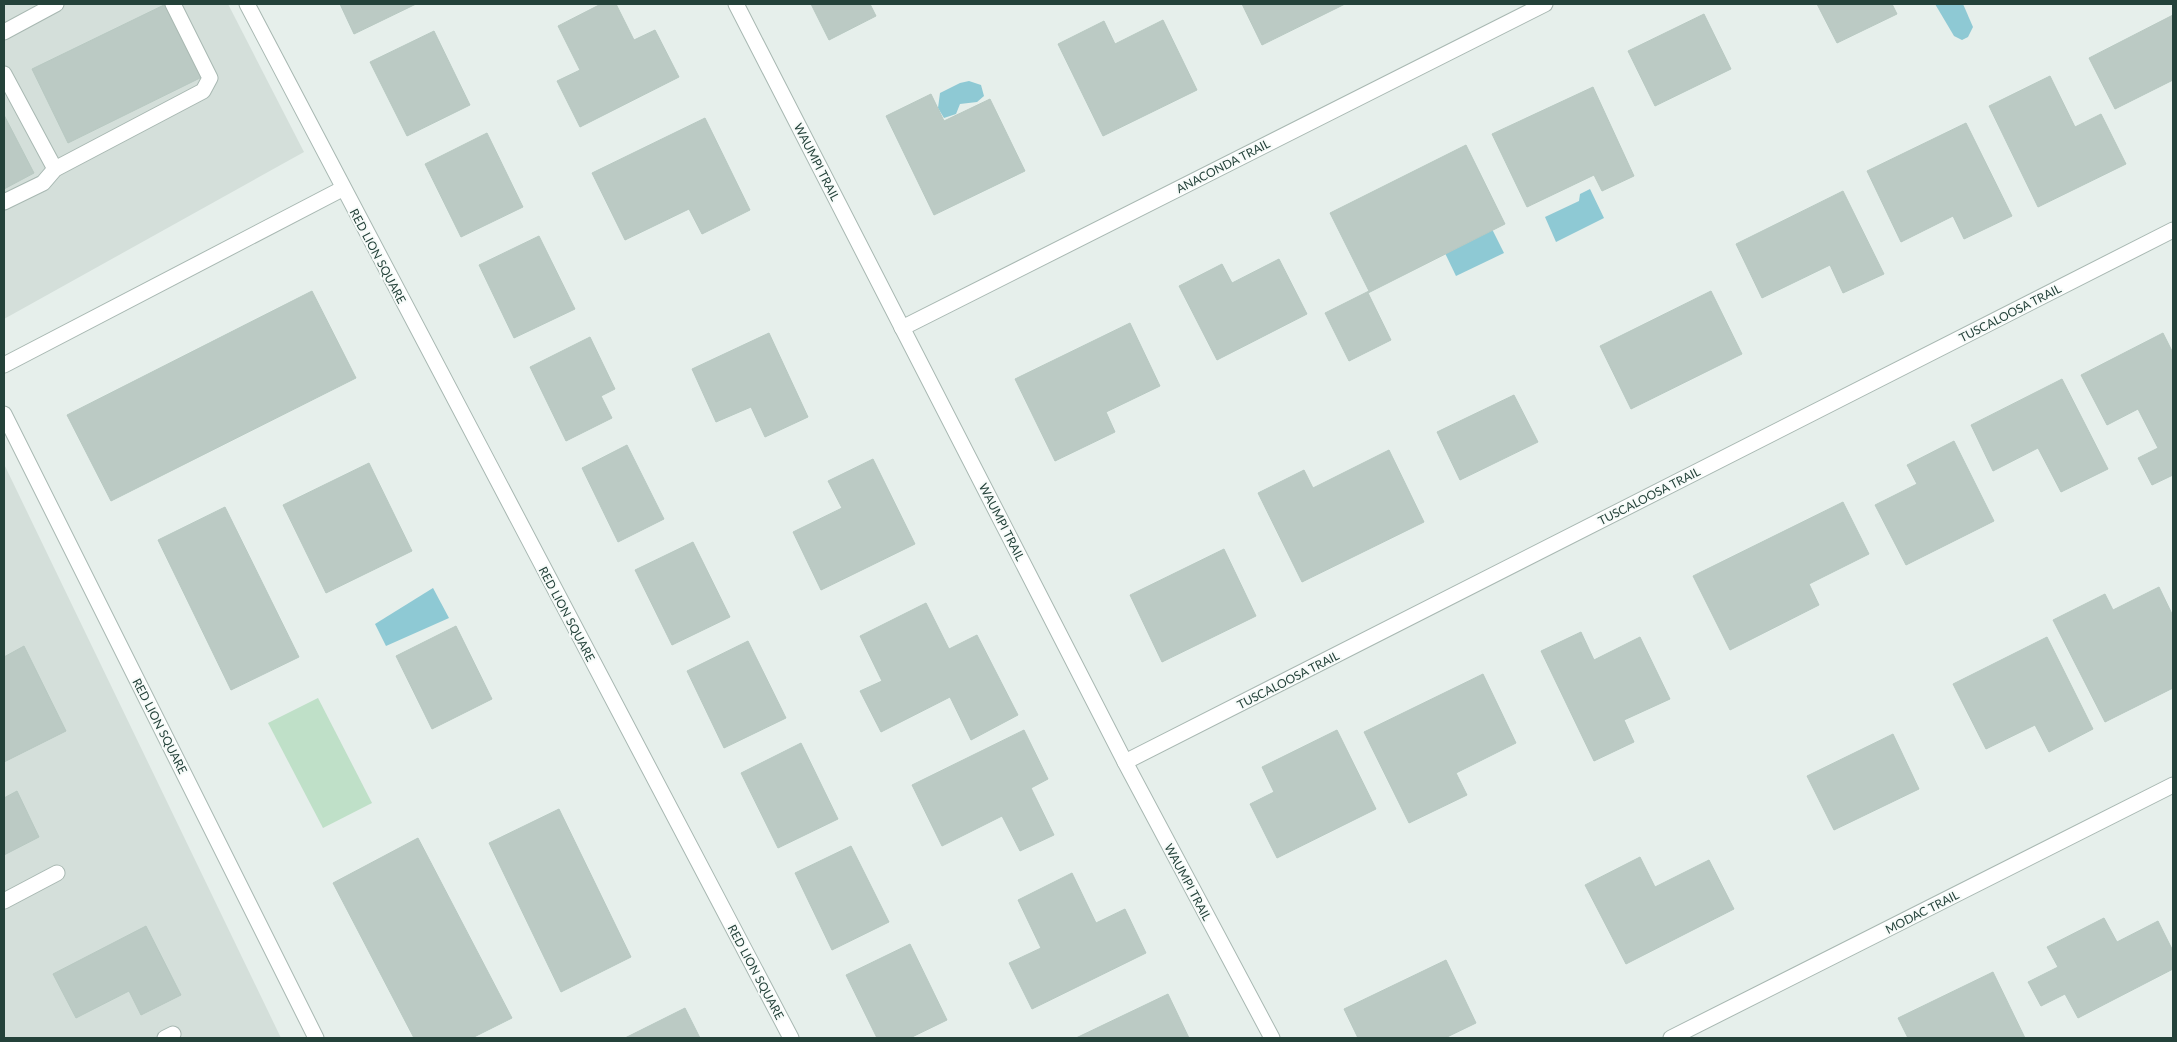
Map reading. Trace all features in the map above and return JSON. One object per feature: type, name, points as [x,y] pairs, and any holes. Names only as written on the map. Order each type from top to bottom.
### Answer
[{"type":"street","points":[[4,32],[56,4]]},
{"type":"street","points":[[4,202],[43,183],[55,169],[204,91],[210,78],[173,4]]},
{"type":"street","name":"RED LION SQUARE","points":[[247,4],[342,189],[791,1038]]},
{"type":"street","name":"WAUMPI TRAIL","points":[[736,4],[1125,762],[1272,1038]]},
{"type":"street","name":"ANACONDA TRAIL","points":[[902,328],[1545,4]]},
{"type":"street","points":[[4,74],[55,169]]},
{"type":"street","points":[[4,365],[342,189]]},
{"type":"street","name":"TUSCALOOSA TRAIL","points":[[1125,762],[2173,230]]},
{"type":"street","name":"RED LION SQUARE","points":[[4,414],[316,1038]]},
{"type":"street","name":"MODAC TRAIL","points":[[1671,1038],[2173,785]]},
{"type":"street","points":[[4,902],[57,873]]},
{"type":"shaded area","points":[[4,4],[228,4],[304,152],[4,319]]},
{"type":"shaded area","points":[[4,464],[281,1038],[4,1038]]},
{"type":"green space","points":[[318,698],[372,803],[323,828],[268,723]]},
{"type":"water","points":[[1935,4],[1963,4],[1973,27],[1968,37],[1962,40],[1954,36]]},
{"type":"water","points":[[969,81],[981,85],[984,96],[977,102],[960,104],[956,114],[944,118],[938,108],[940,93],[960,83]]},
{"type":"water","points":[[1590,189],[1604,218],[1556,242],[1545,217],[1579,201],[1580,194]]},
{"type":"water","points":[[1491,227],[1504,253],[1456,276],[1444,251]]},
{"type":"water","points":[[433,588],[449,618],[386,646],[375,624]]},
{"type":"building","points":[[166,4],[202,77],[68,143],[32,69]]},
{"type":"building","points":[[340,4],[416,4],[354,34]]},
{"type":"building","points":[[601,4],[616,4],[634,40],[655,30],[679,77],[580,127],[557,81],[580,70],[558,26]]},
{"type":"building","points":[[811,4],[870,4],[876,16],[829,40]]},
{"type":"building","points":[[1242,4],[1345,4],[1262,45]]},
{"type":"building","points":[[1817,4],[1892,4],[1897,14],[1837,43]]},
{"type":"building","points":[[1704,14],[1731,69],[1655,106],[1628,51]]},
{"type":"building","points":[[2173,15],[2173,80],[2115,109],[2089,58]]},
{"type":"building","points":[[1163,20],[1197,90],[1103,136],[1058,44],[1104,21],[1115,44]]},
{"type":"building","points":[[434,31],[470,105],[407,136],[370,62]]},
{"type":"building","points":[[2050,76],[2075,127],[2101,114],[2126,164],[2038,207],[1989,106]]},
{"type":"building","points":[[1593,87],[1634,176],[1602,191],[1594,175],[1527,207],[1492,134]]},
{"type":"building","points":[[931,94],[944,121],[990,99],[1025,171],[934,215],[886,116]]},
{"type":"building","points":[[4,115],[34,173],[4,189]]},
{"type":"building","points":[[705,118],[750,210],[702,234],[689,209],[625,240],[592,173]]},
{"type":"building","points":[[1966,123],[2012,216],[1964,239],[1953,216],[1901,242],[1867,171]]},
{"type":"building","points":[[487,133],[523,207],[461,237],[425,164]]},
{"type":"building","points":[[1466,145],[1505,224],[1368,293],[1391,340],[1349,361],[1325,313],[1369,291],[1330,213]]},
{"type":"building","points":[[1843,191],[1884,274],[1843,293],[1830,265],[1762,298],[1736,244]]},
{"type":"building","points":[[539,236],[575,309],[514,338],[479,265]]},
{"type":"building","points":[[1279,259],[1307,314],[1217,360],[1179,286],[1222,264],[1232,283]]},
{"type":"building","points":[[312,291],[356,378],[111,501],[67,415]]},
{"type":"building","points":[[1711,291],[1742,354],[1631,409],[1600,346]]},
{"type":"building","points":[[1130,323],[1160,386],[1106,412],[1115,432],[1055,461],[1015,379]]},
{"type":"building","points":[[769,333],[808,417],[765,437],[751,407],[716,422],[692,369]]},
{"type":"building","points":[[2163,333],[2173,353],[2173,475],[2152,485],[2138,458],[2158,448],[2138,409],[2107,425],[2081,375]]},
{"type":"building","points":[[590,337],[615,389],[601,396],[612,418],[566,441],[530,367]]},
{"type":"building","points":[[2062,379],[2108,469],[2061,492],[2038,448],[1993,471],[1971,425]]},
{"type":"building","points":[[1514,395],[1538,442],[1460,480],[1437,432]]},
{"type":"building","points":[[1954,441],[1994,521],[1906,565],[1875,505],[1917,484],[1907,465]]},
{"type":"building","points":[[627,445],[664,519],[618,542],[582,468]]},
{"type":"building","points":[[1389,450],[1424,522],[1302,582],[1258,493],[1304,470],[1313,488]]},
{"type":"building","points":[[873,459],[915,544],[821,590],[793,532],[842,508],[828,481]]},
{"type":"building","points":[[369,463],[412,551],[326,593],[283,505]]},
{"type":"building","points":[[1843,502],[1869,554],[1809,584],[1819,605],[1730,650],[1693,576]]},
{"type":"building","points":[[225,507],[299,657],[231,690],[158,540]]},
{"type":"building","points":[[693,542],[730,617],[672,645],[635,570]]},
{"type":"building","points":[[1224,549],[1256,616],[1162,662],[1130,595]]},
{"type":"building","points":[[2159,587],[2173,616],[2173,688],[2105,722],[2053,620],[2105,594],[2113,610]]},
{"type":"building","points":[[926,603],[949,649],[977,635],[1018,715],[971,740],[950,697],[881,732],[860,691],[882,681],[860,636]]},
{"type":"building","points":[[456,626],[492,699],[432,729],[396,656]]},
{"type":"building","points":[[1581,632],[1594,660],[1640,637],[1670,699],[1624,720],[1634,742],[1594,761],[1541,651]]},
{"type":"building","points":[[2047,637],[2093,729],[2049,752],[2035,725],[1986,749],[1953,684]]},
{"type":"building","points":[[748,641],[786,718],[724,748],[687,671]]},
{"type":"building","points":[[24,646],[66,731],[4,762],[4,657]]},
{"type":"building","points":[[1483,674],[1516,743],[1456,773],[1467,795],[1409,823],[1364,732]]},
{"type":"building","points":[[1024,730],[1048,779],[1031,788],[1054,835],[1020,851],[1002,816],[942,846],[912,785]]},
{"type":"building","points":[[1337,730],[1376,809],[1277,858],[1250,804],[1274,792],[1262,767]]},
{"type":"building","points":[[1893,734],[1919,789],[1834,830],[1807,776]]},
{"type":"building","points":[[801,743],[838,819],[778,848],[741,773]]},
{"type":"building","points":[[17,791],[39,837],[4,855],[4,798]]},
{"type":"building","points":[[559,809],[631,957],[561,992],[489,843]]},
{"type":"building","points":[[418,838],[512,1018],[472,1038],[414,1038],[333,883]]},
{"type":"building","points":[[851,846],[889,922],[832,950],[795,873]]},
{"type":"building","points":[[1640,857],[1655,887],[1709,860],[1734,909],[1626,964],[1585,885]]},
{"type":"building","points":[[1072,873],[1096,923],[1125,909],[1146,953],[1032,1009],[1009,963],[1041,948],[1018,900]]},
{"type":"building","points":[[2104,918],[2117,942],[2158,921],[2173,951],[2173,969],[2078,1018],[2065,994],[2041,1006],[2028,982],[2058,967],[2047,947]]},
{"type":"building","points":[[146,926],[181,995],[141,1015],[129,991],[76,1018],[53,974]]},
{"type":"building","points":[[910,944],[947,1020],[910,1038],[877,1038],[846,975]]},
{"type":"building","points":[[1446,960],[1476,1023],[1445,1038],[1358,1038],[1344,1009]]},
{"type":"building","points":[[1993,972],[2025,1038],[1908,1038],[1898,1018]]},
{"type":"building","points":[[1168,994],[1189,1038],[1076,1038]]},
{"type":"building","points":[[685,1008],[700,1038],[625,1038]]}]
